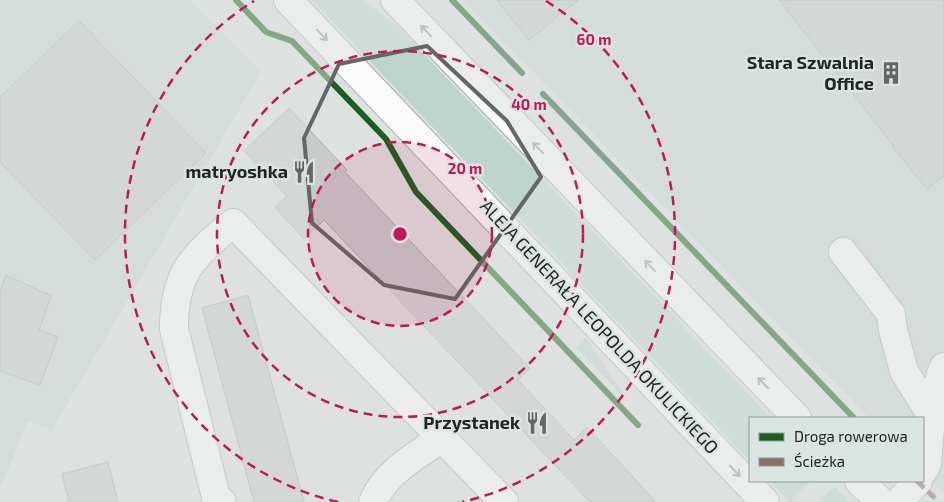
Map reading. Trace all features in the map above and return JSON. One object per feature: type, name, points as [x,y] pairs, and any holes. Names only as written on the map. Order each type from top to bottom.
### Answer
[{"type":"main road","name":"ALEJA GENERAŁA LEOPOLDA OKULICKIEGO","points":[[288,0],[765,502]]},
{"type":"main road","points":[[396,0],[796,417]]},
{"type":"main road","points":[[222,502],[216,497],[174,329],[174,312],[176,294],[181,278],[201,250],[233,223],[443,437],[504,502]]},
{"type":"main road","points":[[843,252],[891,314],[893,330],[904,371],[931,415]]},
{"type":"main road","points":[[924,459],[931,415],[944,368]]},
{"type":"main road","points":[[373,502],[384,483],[395,471],[443,437]]},
{"type":"main road","points":[[860,482],[880,502]]},
{"type":"main road","points":[[899,502],[914,482]]},
{"type":"highlighted area","points":[[427,46],[507,121],[541,177],[455,299],[384,285],[312,223],[304,138],[339,64]]},
{"type":"shaded area","points":[[0,0],[191,0],[261,72],[52,430],[28,421],[0,489]]},
{"type":"shaded area","points":[[463,0],[944,0],[944,495],[924,475],[924,417],[868,417]]},
{"type":"green space","points":[[312,0],[363,0],[397,26],[770,417],[749,417],[749,460]]},
{"type":"green space","points":[[586,338],[629,403],[576,347]]},
{"type":"green space","points":[[770,482],[811,482],[790,502]]},
{"type":"green space","points":[[835,486],[849,502],[819,502]]},
{"type":"building","points":[[497,0],[578,0],[529,40]]},
{"type":"building","name":"Stara Szwalnia Office","points":[[779,0],[944,0],[944,176],[927,189]]},
{"type":"building","points":[[79,21],[206,153],[95,260],[0,162],[0,97]]},
{"type":"building","points":[[289,108],[347,170],[345,172],[530,368],[518,380],[574,440],[587,427],[656,502],[590,502],[324,220],[304,239],[275,207],[287,196],[244,151]]},
{"type":"building","points":[[6,275],[51,296],[39,330],[58,337],[40,385],[0,371],[0,292]]},
{"type":"building","points":[[248,295],[304,502],[254,502],[202,308]]},
{"type":"building","points":[[108,462],[118,502],[69,502],[62,474]]},
{"type":"marked path","points":[[918,482],[939,502]]},
{"type":"cycle path","points":[[236,0],[266,32],[292,41],[386,139],[416,192],[638,425]]},
{"type":"cycle path","points":[[452,0],[522,73]]},
{"type":"cycle path","points":[[543,94],[853,417]]},
{"type":"place","name":"Stara Szwalnia Office","points":[[891,73]]},
{"type":"place","name":"matryoshka","points":[[304,172]]},
{"type":"place","name":"Przystanek","points":[[537,423]]}]
